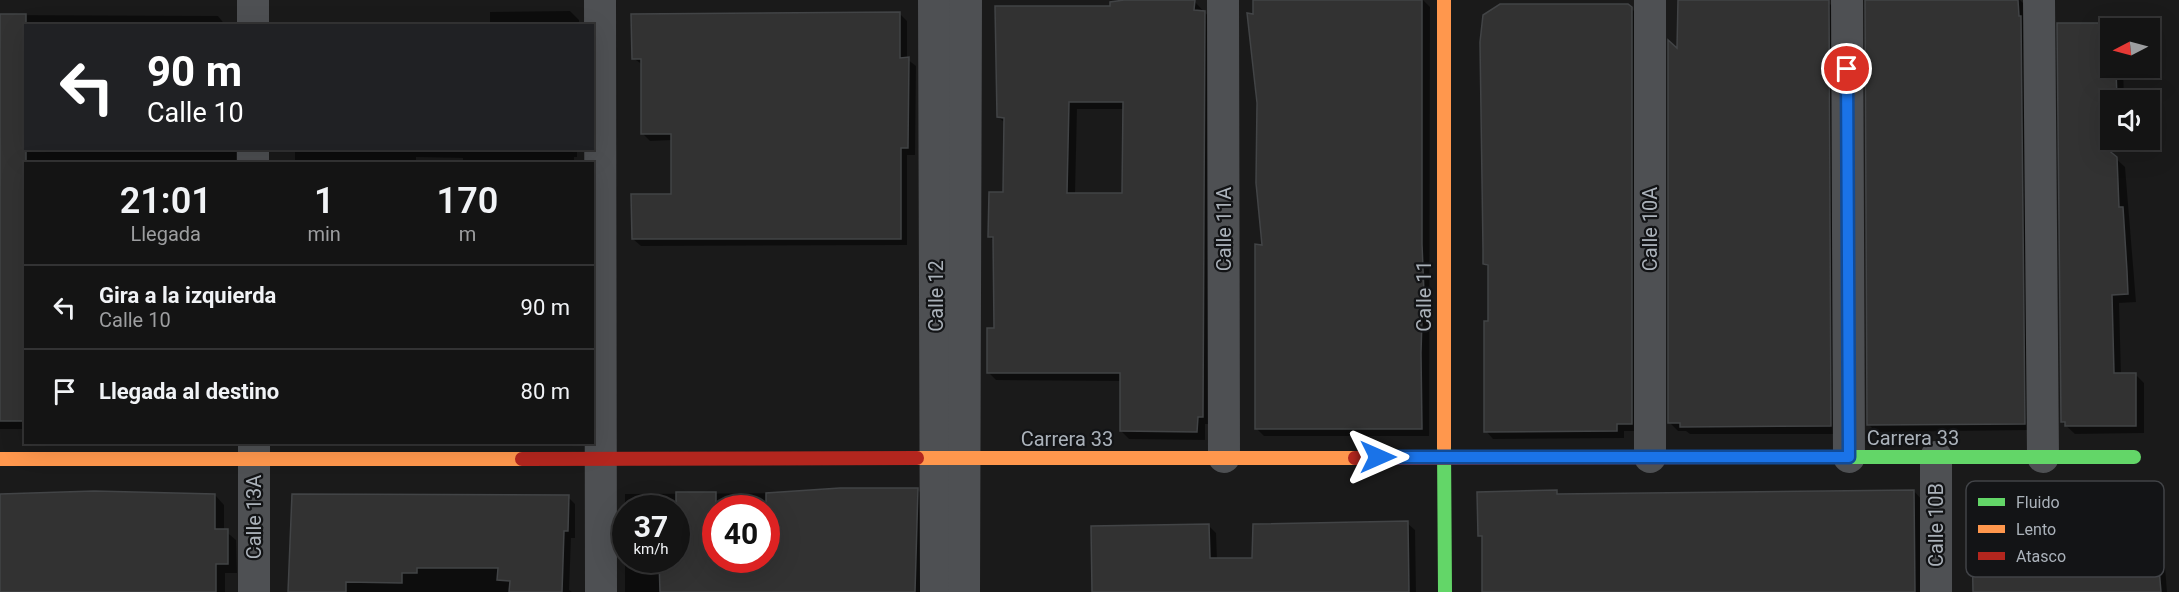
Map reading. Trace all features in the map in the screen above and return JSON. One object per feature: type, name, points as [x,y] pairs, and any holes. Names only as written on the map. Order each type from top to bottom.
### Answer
[{"type":"street","points":[[253,0],[253,24]]},
{"type":"street","points":[[600,0],[601,592]]},
{"type":"street","name":"Calle 12","points":[[934,0],[952,459],[964,592]]},
{"type":"street","name":"Calle 12","points":[[936,592],[952,459],[966,0]]},
{"type":"street","name":"Calle 11A","points":[[1223,0],[1224,458]]},
{"type":"street","name":"Calle 11","points":[[1444,0],[1442,16],[1445,592]]},
{"type":"street","name":"Calle 10A","points":[[1650,0],[1650,457]]},
{"type":"street","points":[[1847,0],[1849,457]]},
{"type":"street","points":[[2039,0],[2043,457]]},
{"type":"street","name":"Carrera 33","points":[[0,459],[254,450],[601,458],[2134,457]]},
{"type":"street","name":"Calle 13A","points":[[254,450],[254,592]]},
{"type":"street","name":"Calle 10B","points":[[1936,457],[1936,592]]},
{"type":"building","points":[[1195,0],[1194,10],[1205,11],[1203,417],[1198,417],[1197,432],[1120,431],[1120,373],[987,373],[987,328],[994,328],[993,237],[988,237],[989,192],[1003,192],[1004,118],[997,117],[995,6],[1110,6],[1110,2]],"holes":[[[1069,102],[1123,102],[1122,193],[1067,193]]]},
{"type":"building","points":[[1253,0],[1422,0],[1422,244],[1425,318],[1422,318],[1421,353],[1422,429],[1255,429],[1255,244],[1262,245],[1256,183],[1257,103],[1247,13],[1253,14]]},
{"type":"building","points":[[1678,0],[1829,0],[1831,426],[1680,427],[1680,423],[1668,423],[1668,40],[1677,48]]},
{"type":"building","points":[[1865,0],[2018,0],[2019,16],[2021,16],[2025,424],[1867,425]]},
{"type":"building","points":[[1500,4],[1628,4],[1632,7],[1632,424],[1617,424],[1617,431],[1484,432],[1484,321],[1488,321],[1488,265],[1483,264],[1480,42],[1483,15]]},
{"type":"building","points":[[900,12],[900,58],[909,57],[908,148],[901,148],[901,239],[632,239],[631,194],[671,194],[671,134],[641,134],[641,59],[632,59],[631,14]]},
{"type":"building","points":[[0,14],[26,14],[26,24],[24,24],[24,150],[26,150],[26,162],[24,162],[24,421],[0,421]]},
{"type":"building","points":[[2057,23],[2100,23],[2100,78],[2116,78],[2117,90],[2100,90],[2100,150],[2108,150],[2117,157],[2119,207],[2123,207],[2128,294],[2112,295],[2114,373],[2136,373],[2136,426],[2065,426],[2065,422],[2061,422]]},
{"type":"building","points":[[840,488],[918,488],[915,592],[660,592],[659,573],[690,573],[690,495],[676,495],[676,492],[716,492],[716,495],[702,495],[702,573],[780,573],[780,495],[766,495],[766,493]]},
{"type":"building","points":[[1557,490],[1557,494],[1914,490],[1915,592],[1482,592],[1482,536],[1478,536],[1477,492]]},
{"type":"building","points":[[94,491],[215,494],[215,529],[228,529],[228,564],[216,564],[216,592],[0,592],[0,494]]},
{"type":"building","points":[[292,494],[569,495],[568,531],[564,531],[562,592],[509,592],[510,581],[497,580],[498,568],[417,568],[417,573],[402,573],[402,583],[346,582],[346,592],[288,592]]},
{"type":"building","points":[[1408,521],[1409,592],[1092,592],[1091,526],[1209,524],[1210,558],[1252,558],[1253,524]]},
{"type":"building","points":[[1973,577],[2160,577],[2161,592],[1973,592]]},
{"type":"traffic: fast","points":[[1444,447],[1445,592]]},
{"type":"traffic: fast","points":[[1799,457],[2134,457]]},
{"type":"traffic: slow","points":[[1444,0],[1444,447]]},
{"type":"traffic: slow","points":[[917,458],[1355,458]]},
{"type":"traffic: slow","points":[[0,459],[522,459]]},
{"type":"traffic: jam","points":[[1355,458],[1799,457]]},
{"type":"traffic: jam","points":[[522,459],[917,458]]},
{"type":"route","points":[[1378,457],[1849,457],[1847,69]]}]
